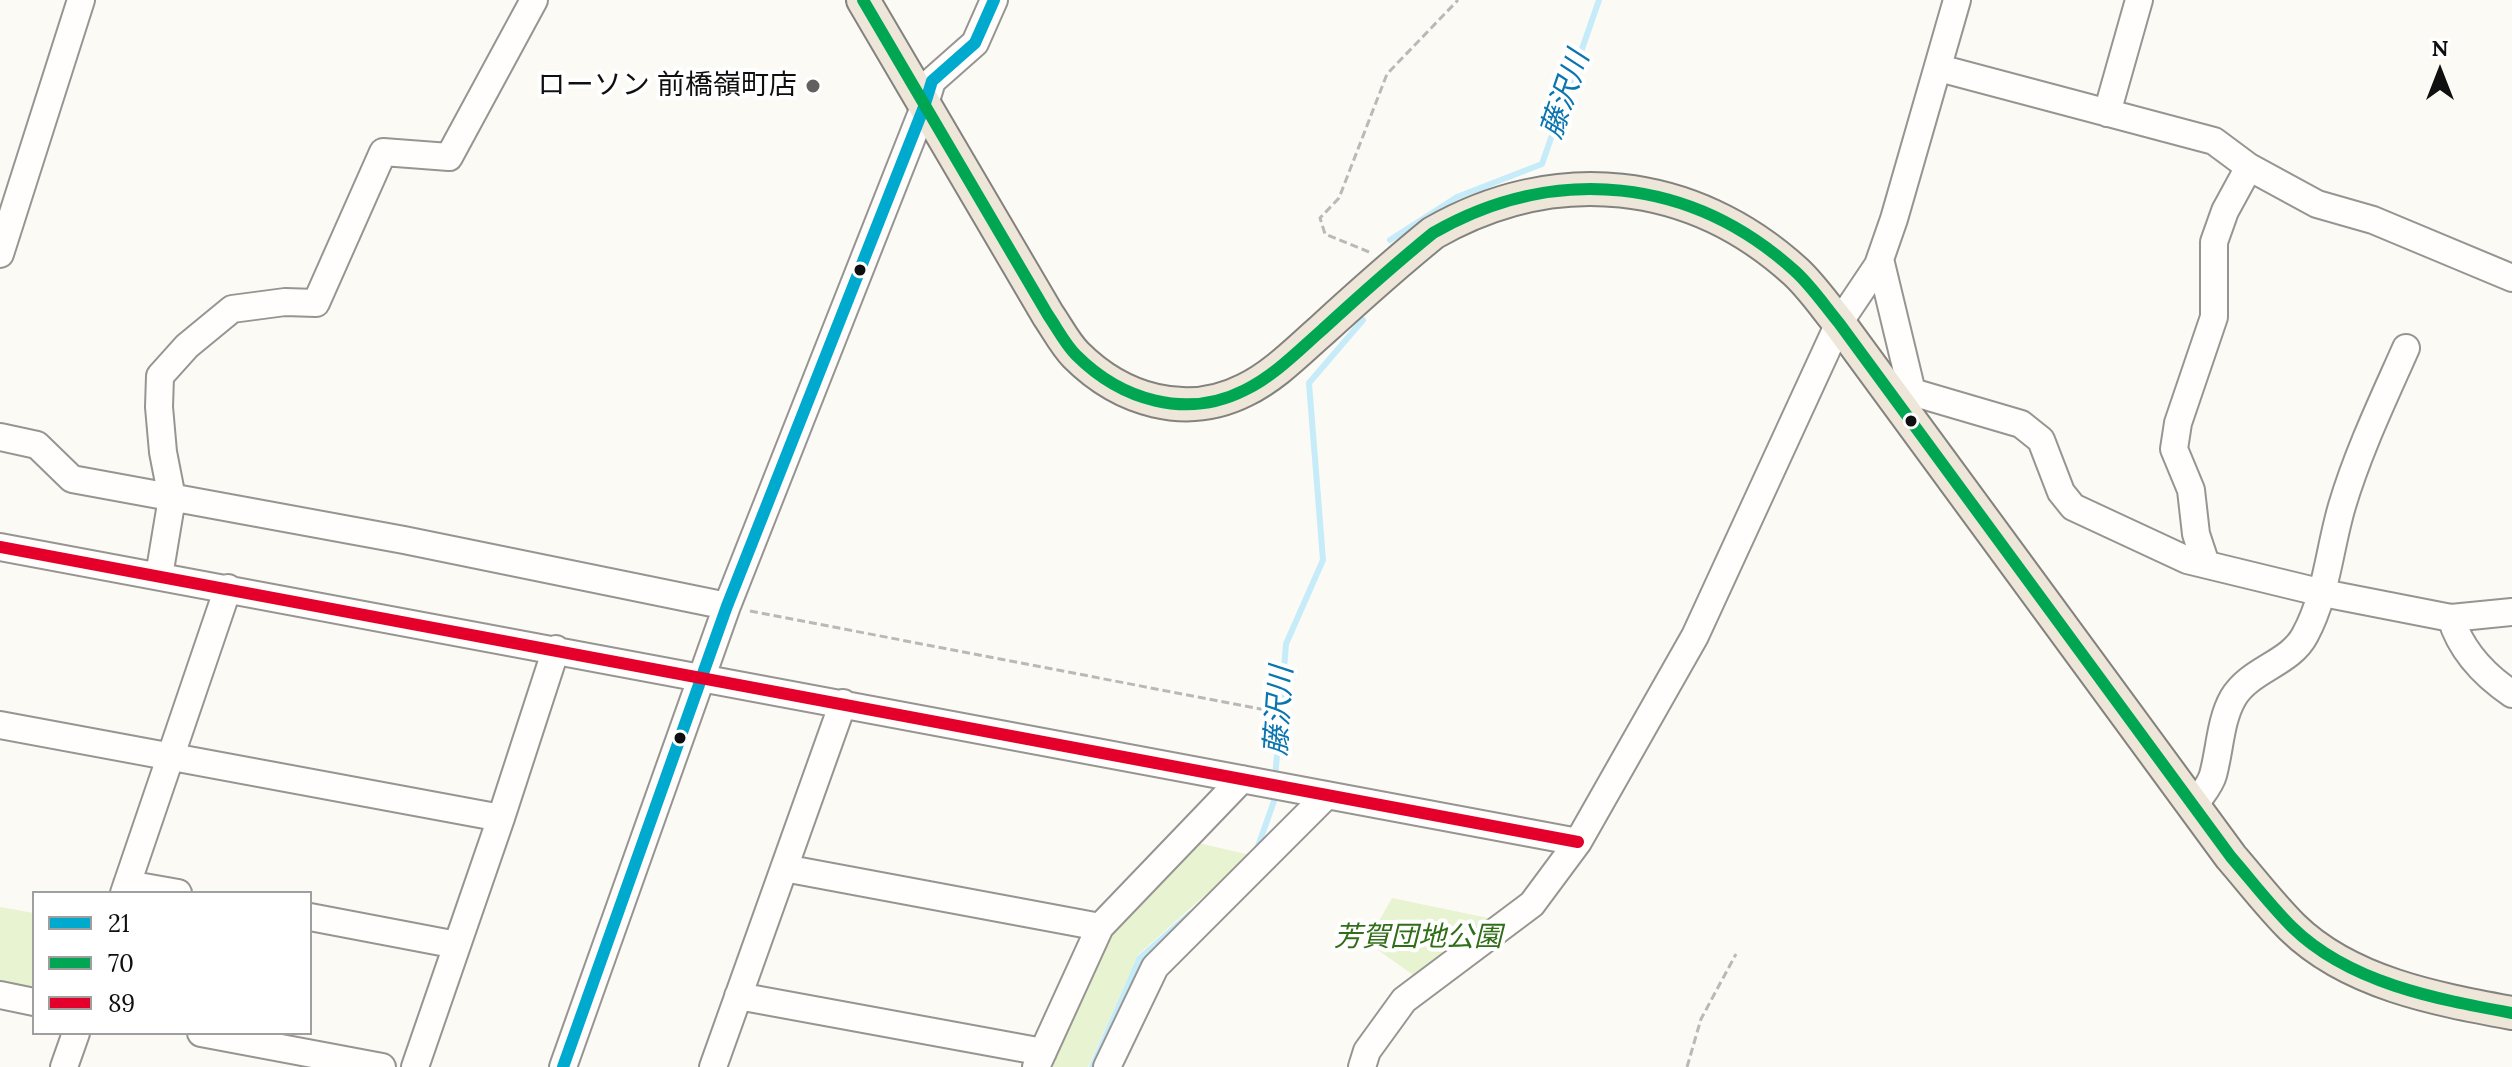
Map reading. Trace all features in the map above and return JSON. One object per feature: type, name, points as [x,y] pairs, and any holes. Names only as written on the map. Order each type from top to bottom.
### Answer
[{"type":"main road","points":[[863,0],[1074,354],[1115,387],[1163,403],[1198,404],[1243,391],[1291,357],[1433,233],[1459,218],[1506,200],[1564,188],[1625,190],[1685,203],[1735,226],[1798,274],[1906,398],[2231,857],[2293,928],[2333,958],[2401,987],[2512,1013]]},
{"type":"street","points":[[0,254],[81,0]]},
{"type":"street","points":[[159,576],[172,498],[163,452],[160,376],[187,346],[232,309],[285,302],[316,303],[383,152],[449,157],[534,0]]},
{"type":"street","points":[[563,1067],[727,606],[932,81],[975,43],[994,0]]},
{"type":"street","points":[[1362,1067],[1367,1051],[1404,1000],[1532,904],[1578,842],[1695,636],[1839,323],[1880,259],[1957,0]]},
{"type":"street","points":[[2107,113],[2139,0]]},
{"type":"street","points":[[1939,68],[2214,141],[2249,167],[2317,204],[2373,220],[2512,278]]},
{"type":"street","points":[[2206,564],[2196,534],[2191,490],[2174,449],[2178,423],[2214,317],[2214,242],[2225,211],[2249,167]]},
{"type":"street","points":[[1880,259],[1906,398],[2021,424],[2041,440],[2061,492],[2073,507],[2187,560],[2323,593],[2451,618],[2512,612]]},
{"type":"street","points":[[2194,806],[2212,779],[2223,727],[2233,698],[2248,679],[2298,648],[2323,593],[2342,507],[2364,443],[2406,348]]},
{"type":"street","points":[[0,437],[37,445],[72,479],[404,540],[727,606]]},
{"type":"street","points":[[0,547],[1578,842]]},
{"type":"street","points":[[157,891],[126,888],[228,588]]},
{"type":"street","points":[[2451,618],[2457,638],[2490,679],[2512,694]]},
{"type":"street","points":[[415,1067],[556,649]]},
{"type":"street","points":[[713,1067],[843,703]]},
{"type":"street","points":[[0,725],[501,818]]},
{"type":"street","points":[[738,996],[1039,1059],[1100,927],[1242,779]]},
{"type":"street","points":[[1113,1066],[1155,967],[1326,796]]},
{"type":"street","points":[[784,868],[1100,927]]},
{"type":"street","points":[[312,917],[457,945]]},
{"type":"street","points":[[0,995],[32,1002]]},
{"type":"street","points":[[64,1067],[75,1035]]},
{"type":"street","points":[[212,1035],[382,1067]]},
{"type":"path","points":[[1397,262],[1325,234],[1320,218],[1339,198],[1387,74],[1458,0]]},
{"type":"path","points":[[727,606],[1271,711]]},
{"type":"path","points":[[1687,1067],[1701,1019],[1736,954]]},
{"type":"green space","points":[[1194,842],[1250,855],[1139,954],[1088,1067],[1046,1067],[1107,933]]},
{"type":"green space","name":"芳賀団地公園","points":[[1392,898],[1488,918],[1420,980],[1378,950],[1379,921]]},
{"type":"green space","points":[[0,907],[32,913],[32,989],[0,983]]},
{"type":"waterway","name":"藤沢川","points":[[1390,240],[1457,197],[1542,164],[1599,0]]},
{"type":"waterway","name":"藤沢川","points":[[1275,779],[1286,644],[1323,560],[1309,383],[1363,320]]},
{"type":"waterway","name":"藤沢川","points":[[1256,852],[1275,790]]},
{"type":"waterway","name":"藤沢川","points":[[1092,1067],[1140,958],[1190,914]]},
{"type":"transit line","name":"70","points":[[863,0],[1068,346],[1113,384],[1155,401],[1200,404],[1223,399],[1256,384],[1285,363],[1433,233],[1479,211],[1527,196],[1574,190],[1621,191],[1668,199],[1713,216],[1756,240],[1796,272],[1839,323],[2231,857],[2292,927],[2340,962],[2395,986],[2512,1013]]},
{"type":"transit line","name":"21","points":[[563,1067],[727,606],[932,81],[975,43],[994,0]]},
{"type":"transit line","name":"89","points":[[0,547],[1578,842]]},
{"type":"place","name":"ローソン 前橋嶺町店","points":[[813,86]]}]
